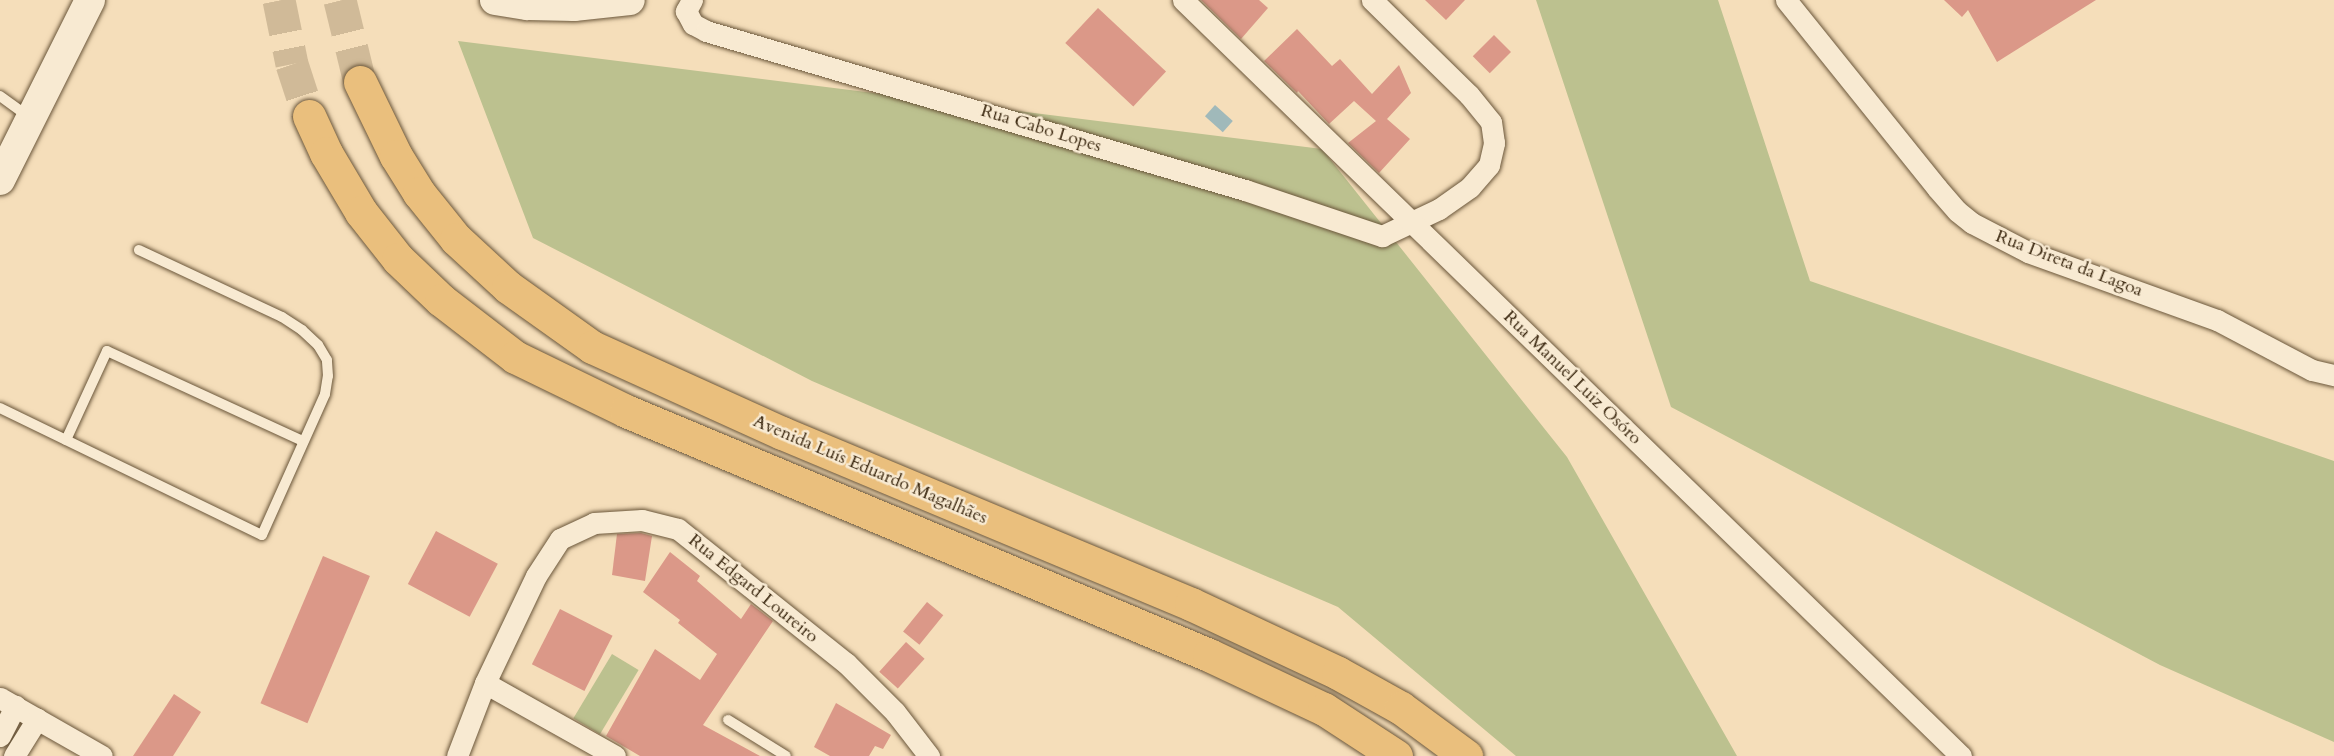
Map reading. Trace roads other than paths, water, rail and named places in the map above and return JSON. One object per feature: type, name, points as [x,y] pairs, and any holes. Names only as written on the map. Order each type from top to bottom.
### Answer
[{"type":"main road","points":[[0,180],[90,0]]},
{"type":"main road","points":[[495,0],[528,5],[574,6],[630,0]]},
{"type":"main road","name":"Avenida Luís Eduardo Magalhães","points":[[360,82],[396,156],[419,194],[456,239],[508,287],[592,347],[782,433],[1191,604],[1338,673],[1392,703],[1466,756]]},
{"type":"main road","points":[[309,116],[326,153],[362,212],[398,259],[441,300],[515,357],[637,416],[1209,655],[1324,710],[1396,756]]},
{"type":"street","name":"Rua Cabo Lopes","points":[[692,0],[686,11],[693,24],[715,34],[1245,190],[1382,236],[1413,223]]},
{"type":"street","name":"Rua Manuel Luiz Osóro","points":[[1183,0],[1961,756]]},
{"type":"street","points":[[1372,0],[1469,94],[1491,122],[1494,143],[1489,165],[1470,187],[1413,223]]},
{"type":"street","name":"Rua Direta da Lagoa","points":[[1786,0],[1937,188],[1957,211],[1972,223],[2028,252],[2217,320],[2312,370],[2334,375]]},
{"type":"street","name":"Rua Edgard Loureiro","points":[[457,756],[485,683],[536,576],[560,539],[594,523],[642,520],[678,530],[846,663],[895,712],[929,756]]},
{"type":"street","points":[[485,683],[615,756]]},
{"type":"street","points":[[0,736],[8,702],[37,719],[77,749],[102,756]]},
{"type":"street","points":[[14,756],[37,719]]},
{"type":"lane","points":[[0,96],[30,118]]},
{"type":"lane","points":[[0,408],[262,535],[325,394],[328,376],[327,360],[318,345],[302,330],[282,317],[139,250]]},
{"type":"lane","points":[[66,440],[107,351],[303,441]]},
{"type":"lane","points":[[728,720],[786,756]]},
{"type":"water","points":[[1215,105],[1233,121],[1223,132],[1205,116]]},
{"type":"tunnel","points":[[279,0],[292,64],[309,116]]},
{"type":"tunnel","points":[[340,0],[360,82]]}]
